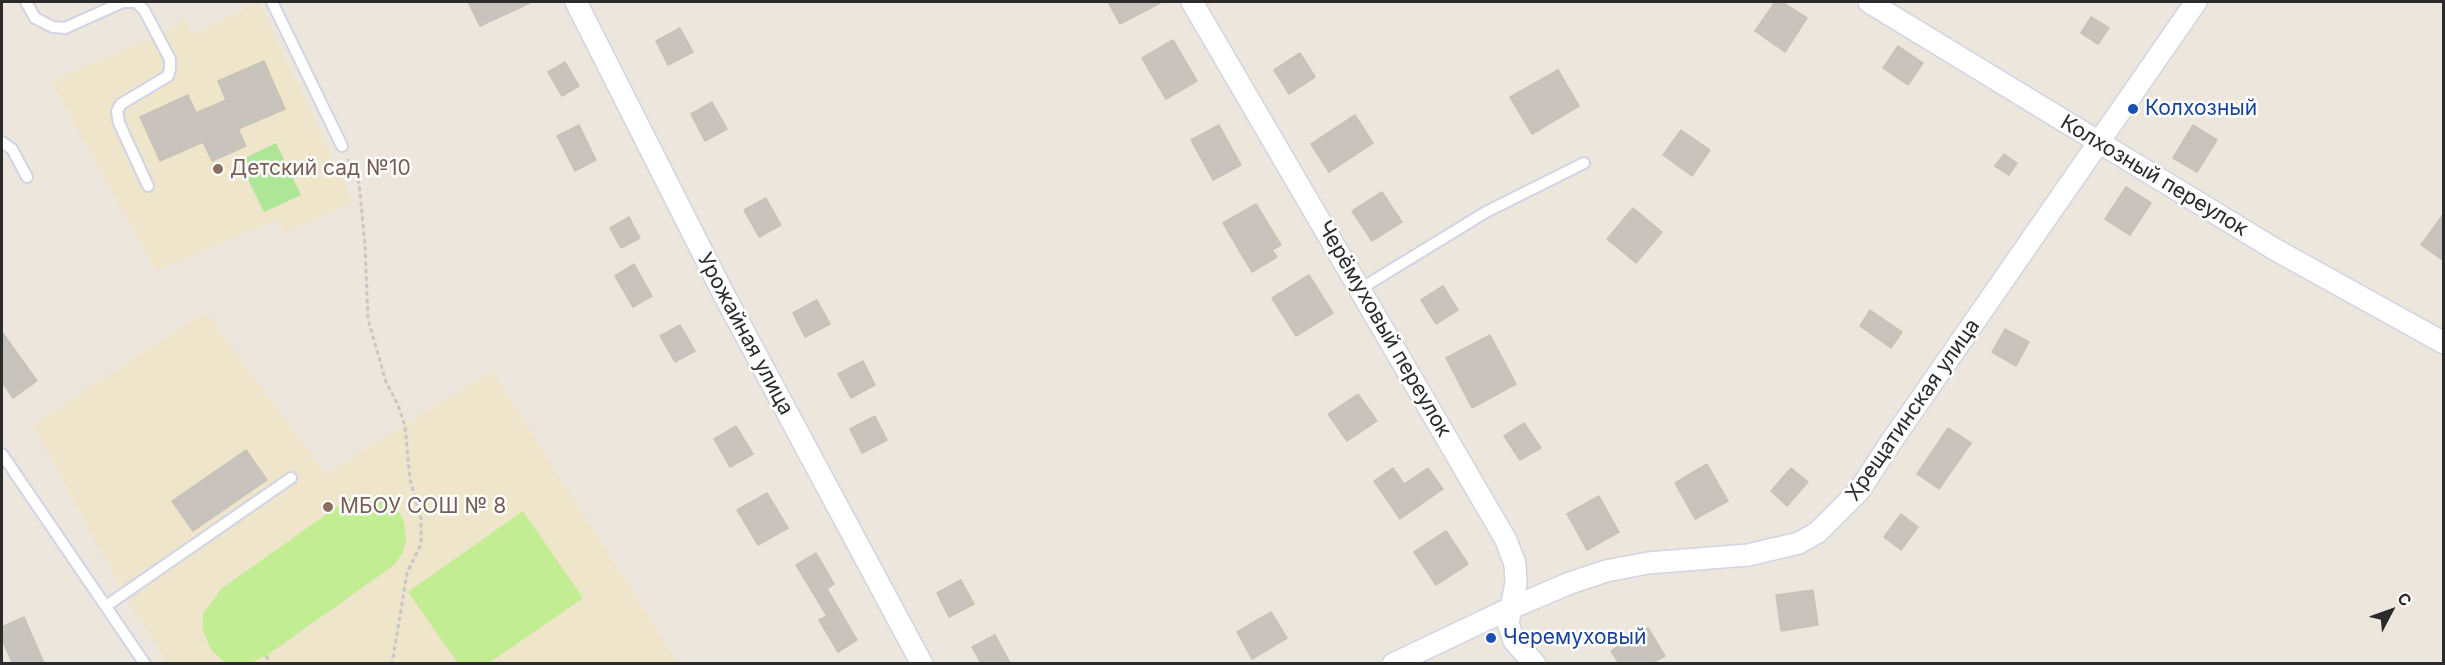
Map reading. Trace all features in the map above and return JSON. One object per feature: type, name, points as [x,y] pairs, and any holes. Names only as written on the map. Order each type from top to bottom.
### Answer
[{"type":"street","name":"Урожайная улица","points":[[576,2],[722,291],[922,663]]},
{"type":"street","name":"Черёмуховый переулок","points":[[1192,2],[1506,540],[1515,564],[1516,583],[1508,622],[1514,640],[1535,663]]},
{"type":"street","name":"Колхозный переулок","points":[[1869,2],[2276,250],[2444,343]]},
{"type":"street","name":"Хрещатинская улица","points":[[1393,663],[1511,608],[1570,583],[1606,571],[1648,563],[1748,555],[1799,543],[1818,532],[1859,491],[2196,2]]},
{"type":"lane","points":[[26,2],[35,18],[53,27],[65,28],[123,2],[136,2],[144,9],[170,59],[170,69],[168,76],[121,104],[117,111],[118,123],[148,186]]},
{"type":"lane","points":[[272,2],[342,146]]},
{"type":"lane","points":[[2,142],[12,149],[27,177]]},
{"type":"lane","points":[[1360,289],[1486,212],[1584,163]]},
{"type":"lane","points":[[2,454],[145,663]]},
{"type":"lane","points":[[106,606],[291,478]]},
{"type":"path","points":[[342,146],[359,183],[365,245],[368,319],[386,382],[398,405],[405,426],[410,479],[421,519],[421,544],[407,573],[393,663]]},
{"type":"path","points":[[266,656],[272,663]]},
{"type":"shaded area","name":"Детский сад №10","points":[[259,2],[353,202],[284,234],[278,219],[156,271],[51,81],[158,36],[186,20],[192,34]]},
{"type":"shaded area","name":"МБОУ СОШ № 8","points":[[205,312],[326,474],[492,371],[678,663],[168,663],[130,605],[33,425]]},
{"type":"green space","points":[[276,143],[301,195],[264,212],[239,161]]},
{"type":"green space","points":[[369,496],[390,505],[399,512],[404,521],[406,542],[402,554],[394,565],[266,656],[249,663],[228,663],[220,659],[210,648],[203,630],[203,614],[221,589],[348,499]]},
{"type":"green space","points":[[523,511],[583,598],[489,663],[458,663],[408,592]]},
{"type":"building","points":[[468,2],[532,2],[480,26]]},
{"type":"building","points":[[1108,2],[1162,2],[1120,24]]},
{"type":"building","points":[[1775,2],[1782,2],[1807,18],[1785,52],[1755,31]]},
{"type":"building","points":[[2091,17],[2109,28],[2098,44],[2081,33]]},
{"type":"building","points":[[680,28],[693,52],[668,65],[656,41]]},
{"type":"building","points":[[1173,40],[1197,81],[1166,99],[1142,58]]},
{"type":"building","points":[[1898,46],[1923,63],[1908,85],[1883,68]]},
{"type":"building","points":[[1300,53],[1315,77],[1289,94],[1274,70]]},
{"type":"building","points":[[264,61],[285,109],[238,129],[246,146],[212,161],[203,142],[160,161],[140,117],[188,95],[196,113],[226,100],[218,81]]},
{"type":"building","points":[[565,62],[579,86],[562,96],[548,72]]},
{"type":"building","points":[[1558,70],[1579,106],[1532,134],[1510,97]]},
{"type":"building","points":[[712,102],[727,129],[705,141],[691,114]]},
{"type":"building","points":[[1355,115],[1373,143],[1329,172],[1311,144]]},
{"type":"building","points":[[579,125],[596,160],[575,171],[557,136]]},
{"type":"building","points":[[1219,125],[1241,165],[1213,180],[1191,140]]},
{"type":"building","points":[[2193,125],[2217,140],[2197,172],[2173,158]]},
{"type":"building","points":[[1681,130],[1710,150],[1692,176],[1663,155]]},
{"type":"building","points":[[2004,154],[2017,163],[2009,175],[1995,166]]},
{"type":"building","points":[[2126,187],[2151,203],[2130,235],[2105,219]]},
{"type":"building","points":[[1382,192],[1402,222],[1372,241],[1352,211]]},
{"type":"building","points":[[766,198],[781,225],[759,237],[744,210]]},
{"type":"building","points":[[1256,204],[1281,245],[1272,250],[1277,257],[1252,272],[1223,223]]},
{"type":"building","points":[[1633,208],[1662,232],[1636,263],[1607,239]]},
{"type":"building","points":[[2444,213],[2444,261],[2421,245]]},
{"type":"building","points":[[629,217],[640,238],[621,248],[610,228]]},
{"type":"building","points":[[634,264],[652,296],[633,307],[615,276]]},
{"type":"building","points":[[1309,275],[1333,313],[1296,336],[1272,298]]},
{"type":"building","points":[[1443,286],[1458,310],[1436,324],[1421,300]]},
{"type":"building","points":[[817,300],[830,324],[805,337],[793,313]]},
{"type":"building","points":[[1870,310],[1902,332],[1891,348],[1860,326]]},
{"type":"building","points":[[680,325],[695,351],[675,362],[660,336]]},
{"type":"building","points":[[2005,329],[2029,342],[2016,366],[1992,352]]},
{"type":"building","points":[[2,332],[37,381],[13,398],[2,382]]},
{"type":"building","points":[[1490,335],[1516,384],[1472,408],[1446,358]]},
{"type":"building","points":[[863,361],[875,385],[851,398],[838,374]]},
{"type":"building","points":[[1358,394],[1377,421],[1347,441],[1328,414]]},
{"type":"building","points":[[875,416],[887,440],[862,453],[850,429]]},
{"type":"building","points":[[1524,423],[1541,448],[1520,460],[1504,436]]},
{"type":"building","points":[[736,426],[753,454],[730,467],[714,439]]},
{"type":"building","points":[[1948,428],[1971,443],[1939,489],[1917,474]]},
{"type":"building","points":[[246,450],[267,480],[193,531],[172,501]]},
{"type":"building","points":[[1707,464],[1728,501],[1695,519],[1675,483]]},
{"type":"building","points":[[1393,468],[1404,484],[1428,468],[1443,489],[1400,519],[1374,481]]},
{"type":"building","points":[[1791,468],[1808,482],[1787,506],[1771,491]]},
{"type":"building","points":[[767,493],[788,528],[758,545],[737,510]]},
{"type":"building","points":[[1599,496],[1619,532],[1587,550],[1567,514]]},
{"type":"building","points":[[1901,514],[1918,527],[1901,550],[1884,537]]},
{"type":"building","points":[[1446,531],[1468,564],[1436,585],[1414,552]]},
{"type":"building","points":[[816,553],[834,584],[827,589],[857,640],[838,652],[819,620],[827,616],[796,565]]},
{"type":"building","points":[[961,580],[974,604],[949,617],[937,593]]},
{"type":"building","points":[[1813,590],[1818,625],[1781,631],[1776,595]]},
{"type":"building","points":[[1271,612],[1287,638],[1252,659],[1237,632]]},
{"type":"building","points":[[24,617],[44,663],[12,663],[2,639],[2,627]]},
{"type":"building","points":[[1648,628],[1665,656],[1652,663],[1619,663],[1611,651]]},
{"type":"building","points":[[995,635],[1010,663],[981,663],[972,647]]},
{"type":"place","name":"Колхозный","points":[[2133,109]]},
{"type":"place","name":"Детский сад №10","points":[[218,169]]},
{"type":"place","name":"МБОУ СОШ № 8","points":[[328,507]]},
{"type":"place","name":"Черемуховый","points":[[1491,638]]}]
